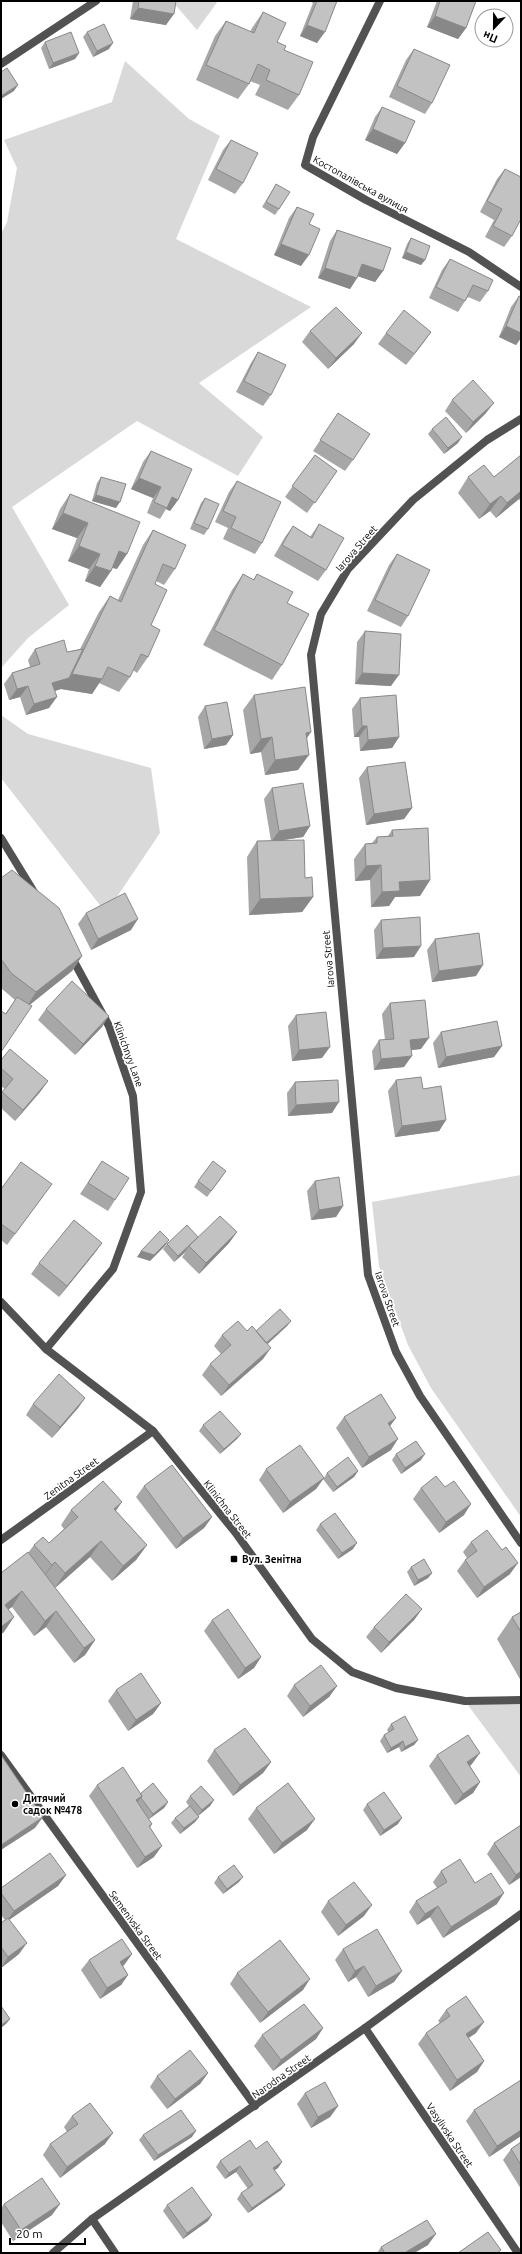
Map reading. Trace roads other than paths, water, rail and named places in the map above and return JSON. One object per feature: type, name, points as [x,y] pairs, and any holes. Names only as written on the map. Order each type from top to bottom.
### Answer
[{"type":"street","points":[[1,64],[96,1]]},
{"type":"street","name":"Костопалівська вулиця","points":[[380,1],[312,137],[305,165],[366,200],[469,252],[521,287]]},
{"type":"street","name":"Iarova Street","points":[[521,419],[487,440],[413,500],[348,569],[321,614],[311,655],[368,1275],[396,1352],[420,1396],[521,1543]]},
{"type":"street","points":[[1,838],[38,898]]},
{"type":"street","name":"Klinichnyy Lane","points":[[46,1349],[113,1269],[141,1192],[133,1096],[109,1026],[65,945]]},
{"type":"street","name":"Klinichna Street","points":[[1,1302],[46,1349],[153,1431],[235,1532],[312,1639],[352,1672],[396,1688],[465,1701],[521,1700]]},
{"type":"street","name":"Zenitna Street","points":[[1,1540],[153,1431]]},
{"type":"street","name":"Semenivska Street","points":[[1,1755],[255,2106]]},
{"type":"street","name":"Narodna Street","points":[[53,2253],[92,2220],[365,2028],[521,1914]]},
{"type":"street","name":"Vasylivska Street","points":[[365,2028],[518,2253]]},
{"type":"street","points":[[92,2220],[115,2253]]},
{"type":"place","name":"Вул. Зенітна","points":[[234,1559]]},
{"type":"place","name":"Дитячий садок №478","points":[[15,1804]]}]
